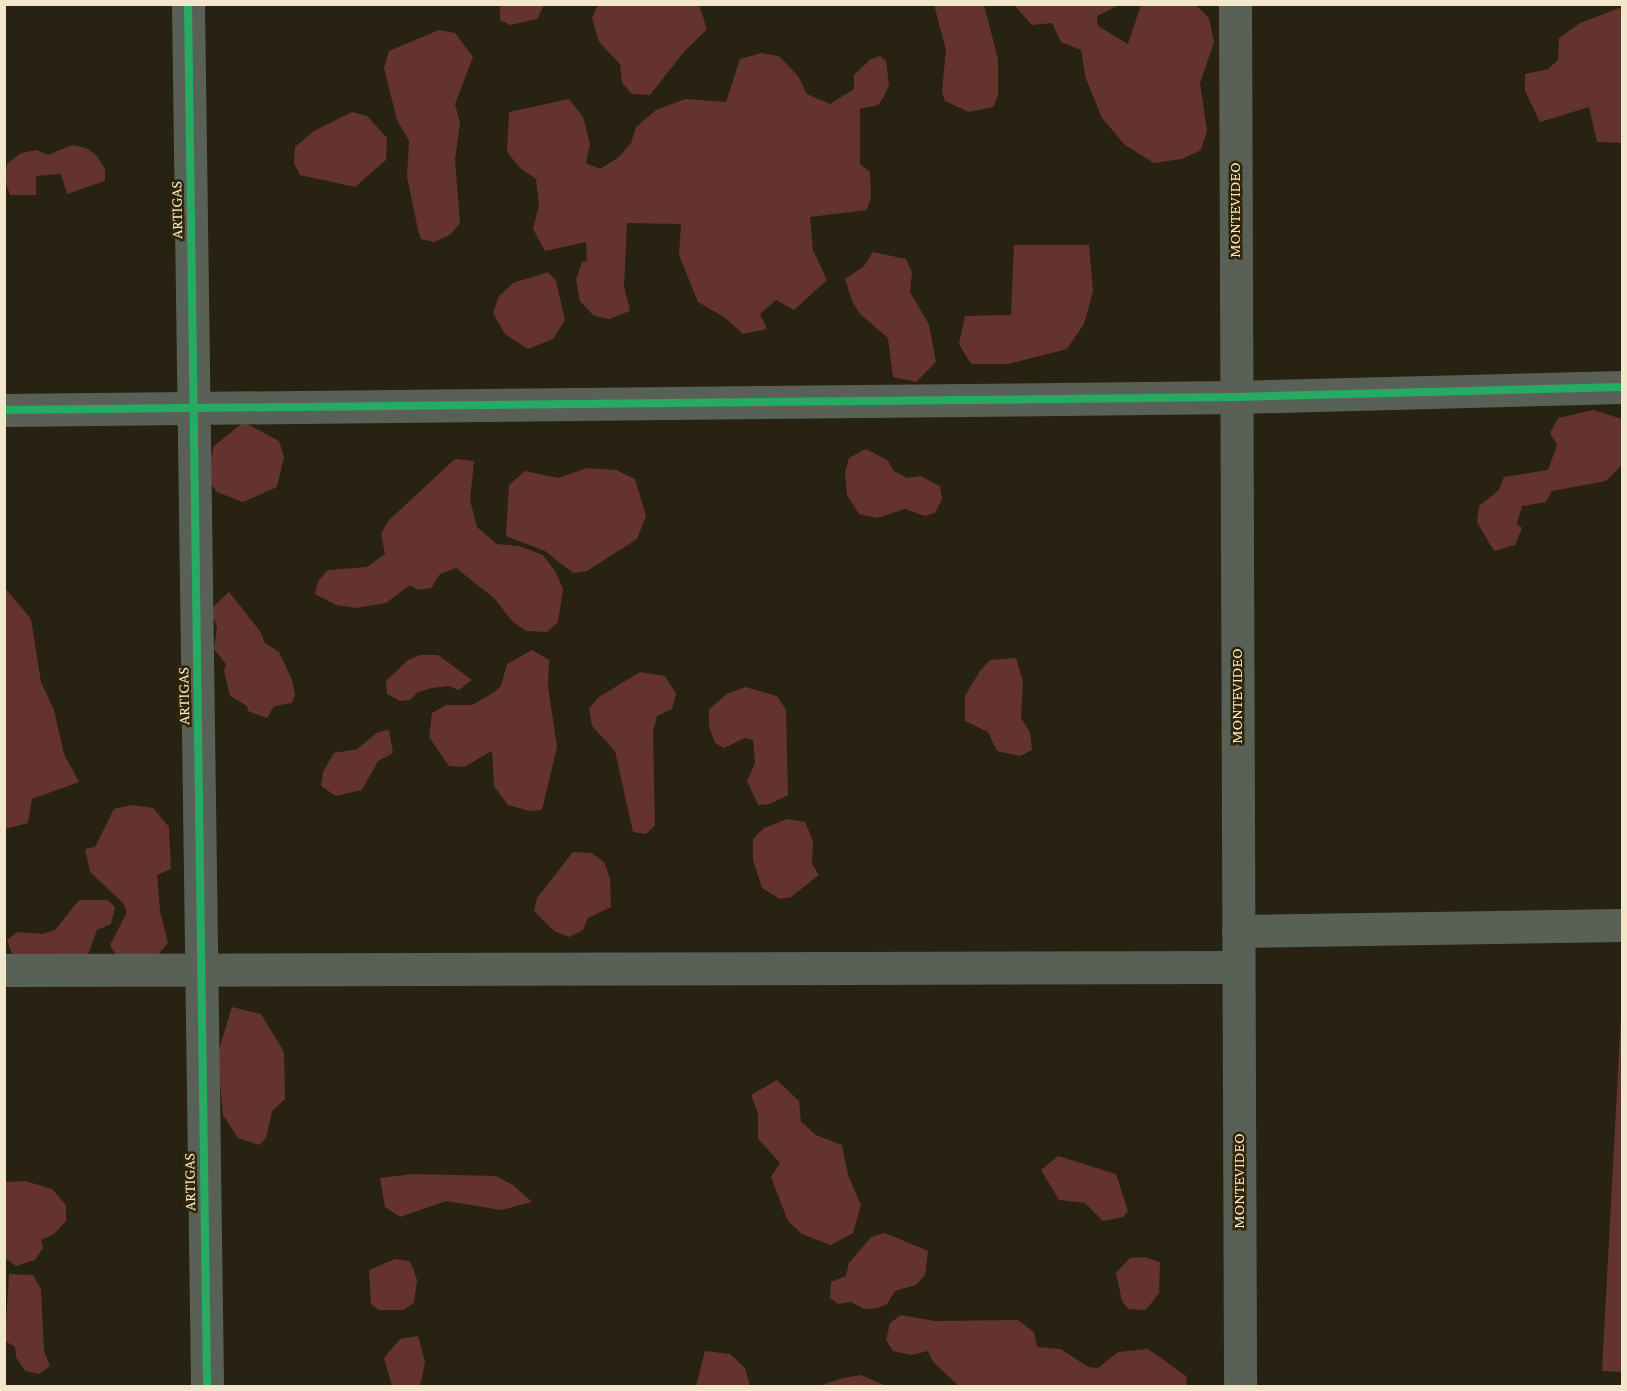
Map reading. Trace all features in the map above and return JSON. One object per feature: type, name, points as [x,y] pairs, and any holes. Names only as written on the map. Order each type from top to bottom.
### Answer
[{"type":"street","name":"ARTIGAS","points":[[188,4],[207,1386]]},
{"type":"street","name":"MONTEVIDEO","points":[[1235,4],[1240,1386]]},
{"type":"street","points":[[4,410],[193,410],[1236,397],[1623,387]]},
{"type":"street","points":[[1238,931],[1623,925]]},
{"type":"street","points":[[4,970],[201,972],[1238,967]]},
{"type":"shaded area","points":[[500,4],[544,5],[537,19],[510,25],[500,20]]},
{"type":"shaded area","points":[[598,5],[699,5],[707,29],[683,53],[650,95],[632,94],[622,83],[620,64],[599,42],[592,18]]},
{"type":"shaded area","points":[[934,5],[984,5],[998,59],[998,96],[993,107],[969,112],[945,101],[942,92],[946,50]]},
{"type":"shaded area","points":[[1014,5],[1119,5],[1097,16],[1098,26],[1128,44],[1141,5],[1196,5],[1209,18],[1214,42],[1200,83],[1207,131],[1201,150],[1182,159],[1154,163],[1125,145],[1102,118],[1086,79],[1081,50],[1061,42],[1052,23],[1032,25]]},
{"type":"shaded area","points":[[1622,7],[1622,143],[1597,142],[1589,107],[1540,122],[1525,91],[1525,74],[1548,69],[1558,60],[1559,38],[1580,23]]},
{"type":"shaded area","points":[[439,30],[455,33],[473,57],[455,104],[460,123],[455,160],[460,223],[450,235],[434,242],[421,239],[418,230],[407,177],[409,141],[397,120],[384,68],[389,51]]},
{"type":"shaded area","points":[[761,53],[779,56],[798,76],[807,94],[830,104],[854,89],[854,75],[871,59],[880,56],[886,61],[889,85],[883,98],[878,105],[860,109],[860,164],[870,172],[871,197],[867,210],[810,217],[813,250],[827,280],[794,310],[776,300],[760,314],[767,329],[743,334],[724,317],[698,302],[679,255],[681,224],[627,223],[624,286],[630,311],[609,319],[594,316],[580,301],[576,280],[582,262],[587,261],[586,242],[545,251],[533,229],[539,205],[536,179],[520,168],[507,152],[509,112],[569,99],[583,117],[590,144],[586,163],[600,169],[619,157],[631,143],[636,127],[656,110],[685,99],[726,102],[740,59]]},
{"type":"shaded area","points":[[352,112],[367,116],[387,138],[386,160],[355,187],[300,175],[294,164],[295,147],[314,131]]},
{"type":"shaded area","points":[[72,145],[86,148],[97,156],[105,169],[105,181],[67,194],[61,174],[36,176],[36,195],[10,195],[5,180],[7,164],[21,153],[37,150],[48,155]]},
{"type":"shaded area","points":[[1014,245],[1089,245],[1093,291],[1084,324],[1067,349],[1008,364],[971,364],[959,344],[965,316],[1011,315]]},
{"type":"shaded area","points":[[873,252],[906,259],[912,272],[910,292],[929,325],[936,362],[916,382],[893,377],[888,338],[860,314],[852,301],[845,279],[864,266]]},
{"type":"shaded area","points":[[548,272],[556,281],[565,320],[553,339],[528,349],[505,334],[493,313],[499,296],[513,283]]},
{"type":"shaded area","points":[[1593,410],[1622,419],[1622,465],[1606,481],[1552,491],[1546,502],[1522,506],[1517,524],[1522,528],[1515,545],[1494,551],[1477,522],[1479,506],[1499,490],[1504,477],[1548,470],[1557,445],[1550,433],[1558,418]]},
{"type":"shaded area","points":[[244,422],[279,441],[284,457],[277,487],[243,502],[217,492],[207,478],[214,446]]},
{"type":"shaded area","points":[[866,449],[887,460],[894,471],[907,478],[920,476],[940,486],[942,499],[935,513],[925,516],[905,509],[877,518],[859,514],[847,495],[845,472],[849,458]]},
{"type":"shaded area","points":[[455,459],[474,461],[470,500],[477,527],[497,544],[519,546],[543,555],[555,571],[563,589],[558,622],[547,632],[526,631],[511,620],[495,599],[456,568],[440,574],[431,588],[418,590],[410,585],[386,603],[356,608],[336,605],[315,594],[318,581],[328,570],[367,567],[385,554],[381,534],[388,521]]},
{"type":"shaded area","points":[[587,468],[616,470],[635,479],[646,516],[637,539],[587,571],[573,573],[545,551],[506,536],[509,485],[525,471],[558,478]]},
{"type":"shaded area","points":[[4,587],[31,619],[41,682],[54,710],[64,754],[79,782],[32,799],[28,823],[5,829]]},
{"type":"shaded area","points":[[229,592],[260,631],[265,643],[279,652],[292,680],[295,695],[292,703],[274,706],[267,718],[248,711],[247,706],[230,696],[224,671],[226,664],[214,649],[217,627],[210,610]]},
{"type":"shaded area","points":[[532,650],[549,660],[548,686],[557,747],[542,810],[529,811],[508,805],[494,786],[492,751],[464,767],[449,766],[429,737],[432,713],[446,705],[472,705],[493,693],[501,686],[507,664]]},
{"type":"shaded area","points":[[420,655],[438,655],[472,680],[459,690],[448,686],[432,688],[418,692],[410,700],[400,701],[387,694],[386,681],[408,660]]},
{"type":"shaded area","points":[[1016,658],[1023,681],[1021,718],[1030,732],[1032,750],[1020,756],[997,751],[988,732],[965,721],[965,696],[980,671],[990,660]]},
{"type":"shaded area","points":[[640,672],[665,676],[676,694],[672,709],[657,716],[653,732],[655,826],[646,834],[633,832],[615,751],[592,726],[589,708],[599,697]]},
{"type":"shaded area","points":[[745,687],[777,696],[786,710],[788,795],[770,804],[758,805],[747,781],[755,763],[753,740],[745,738],[724,748],[715,743],[709,726],[709,709],[727,694]]},
{"type":"shaded area","points":[[389,730],[393,753],[378,761],[362,790],[336,796],[321,786],[323,772],[334,753],[357,749],[378,732]]},
{"type":"shaded area","points":[[131,805],[153,808],[169,827],[171,869],[157,875],[160,911],[168,943],[154,959],[118,959],[110,945],[127,912],[124,904],[90,872],[85,849],[95,847],[114,809]]},
{"type":"shaded area","points":[[787,819],[805,822],[813,841],[812,864],[819,875],[791,897],[780,899],[762,888],[753,860],[753,839],[764,828]]},
{"type":"shaded area","points":[[573,852],[591,853],[604,862],[610,878],[611,907],[588,918],[583,930],[569,937],[554,931],[534,911],[537,898]]},
{"type":"shaded area","points":[[79,900],[107,900],[115,907],[111,924],[97,930],[85,963],[13,957],[7,940],[18,932],[43,934],[55,930]]},
{"type":"shaded area","points":[[1622,997],[1622,1372],[1602,1371]]},
{"type":"shaded area","points":[[232,1007],[261,1014],[284,1052],[285,1099],[272,1111],[266,1138],[259,1145],[238,1138],[223,1115],[217,1056]]},
{"type":"shaded area","points":[[777,1080],[799,1101],[801,1122],[816,1135],[842,1145],[848,1175],[861,1205],[853,1233],[831,1245],[802,1234],[788,1221],[771,1177],[780,1163],[758,1139],[758,1113],[751,1095]]},
{"type":"shaded area","points":[[1058,1156],[1116,1174],[1128,1211],[1123,1217],[1103,1221],[1085,1203],[1059,1200],[1041,1170]]},
{"type":"shaded area","points":[[413,1174],[496,1176],[513,1185],[532,1202],[501,1210],[446,1201],[400,1217],[385,1207],[380,1178]]},
{"type":"shaded area","points":[[25,1181],[52,1189],[66,1205],[66,1221],[54,1234],[41,1240],[43,1248],[35,1260],[16,1266],[5,1258],[5,1182]]},
{"type":"shaded area","points":[[885,1233],[928,1251],[925,1275],[916,1285],[895,1291],[887,1304],[878,1308],[864,1309],[851,1302],[838,1304],[830,1298],[831,1282],[846,1276],[849,1263],[871,1237]]},
{"type":"shaded area","points":[[1144,1257],[1160,1262],[1159,1293],[1146,1310],[1128,1309],[1122,1301],[1116,1273],[1130,1258]]},
{"type":"shaded area","points":[[395,1259],[409,1261],[413,1268],[417,1280],[414,1303],[403,1310],[379,1310],[371,1304],[369,1270]]},
{"type":"shaded area","points":[[9,1274],[33,1275],[41,1289],[44,1351],[50,1366],[39,1374],[25,1371],[16,1357],[15,1347],[5,1341]]},
{"type":"shaded area","points":[[901,1315],[935,1321],[1018,1320],[1034,1332],[1037,1347],[1061,1349],[1088,1367],[1098,1368],[1118,1352],[1148,1349],[1186,1376],[1187,1386],[959,1386],[933,1362],[928,1351],[911,1355],[893,1351],[886,1340],[890,1323]]},
{"type":"shaded area","points":[[418,1336],[425,1362],[420,1386],[392,1386],[384,1358],[400,1339]]},
{"type":"shaded area","points":[[705,1351],[730,1354],[745,1368],[750,1386],[696,1386]]},
{"type":"shaded area","points":[[861,1375],[886,1386],[819,1386],[843,1378]]},
{"type":"cycle path","points":[[188,4],[207,1386]]},
{"type":"cycle path","points":[[4,410],[1236,397],[1622,387]]}]
